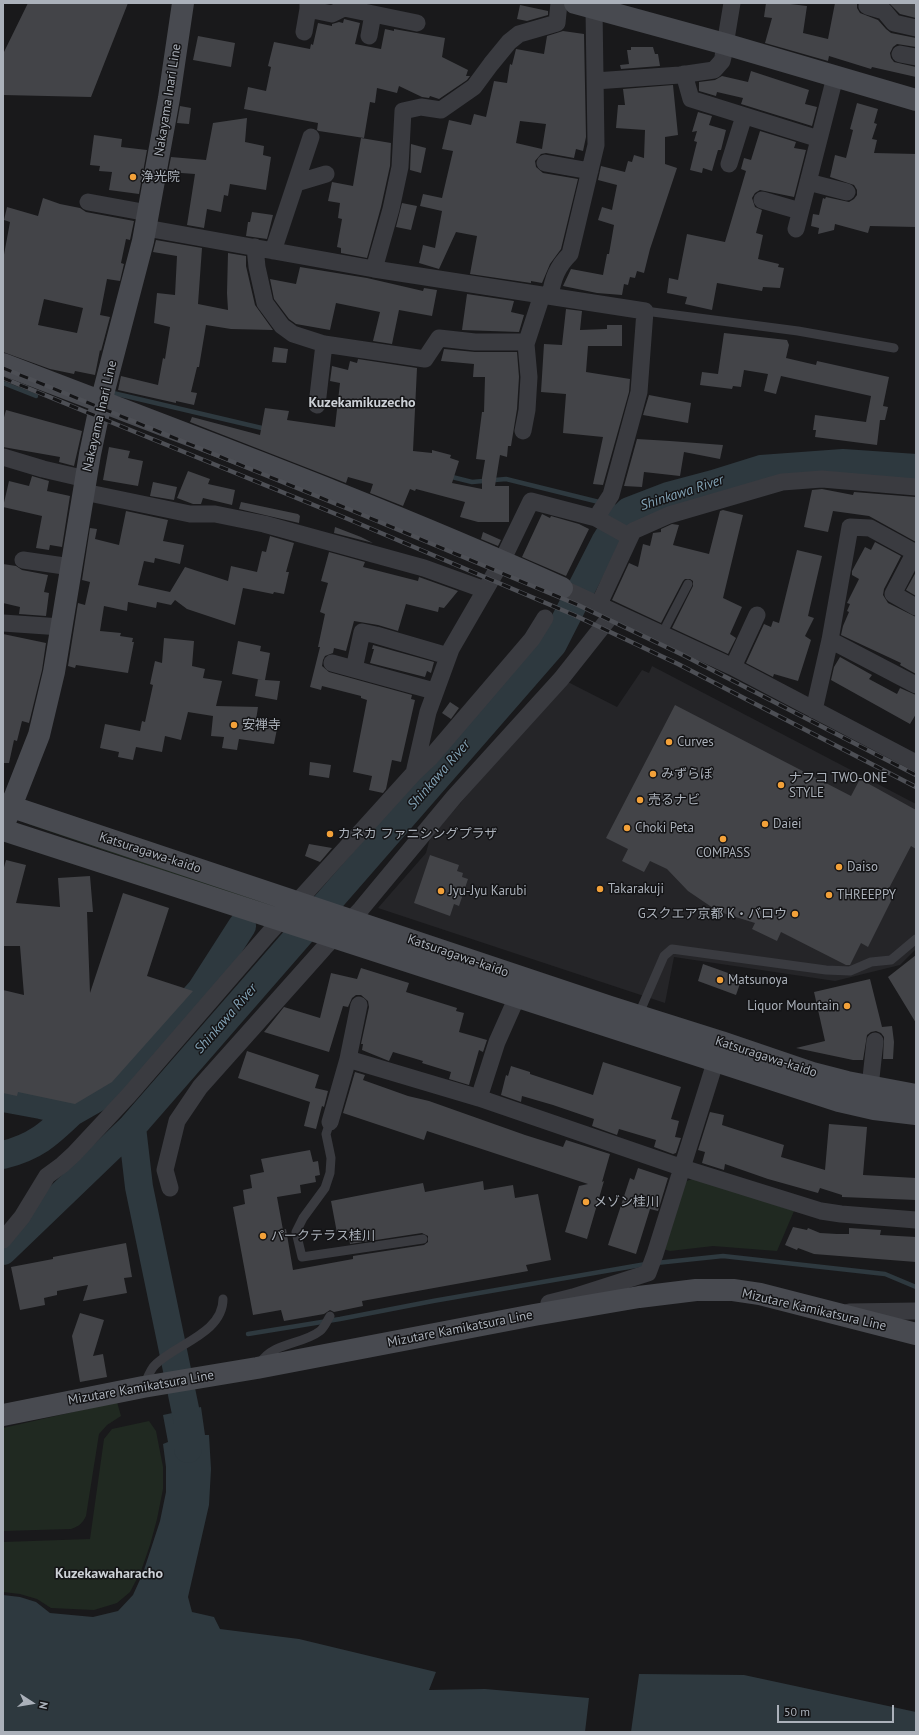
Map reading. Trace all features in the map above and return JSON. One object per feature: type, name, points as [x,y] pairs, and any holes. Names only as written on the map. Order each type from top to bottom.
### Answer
[{"type":"street","name":"Nakayama Inari Line","points":[[5,812],[39,735],[54,672],[85,485],[102,402],[147,220],[169,98],[183,3]]},
{"type":"street","points":[[374,269],[391,209],[400,168],[404,111],[421,106],[441,110],[474,88],[509,42],[519,34],[557,23],[559,3]]},
{"type":"street","points":[[595,81],[684,74],[714,70],[722,61],[732,3]]},
{"type":"street","points":[[868,3],[867,6],[884,11],[894,23],[916,28]]},
{"type":"street","points":[[304,32],[308,6],[332,14],[344,8],[417,23]]},
{"type":"street","points":[[523,431],[529,377],[526,344],[560,264],[570,254],[596,145],[595,81],[585,6],[725,44],[916,100]]},
{"type":"street","points":[[369,36],[373,14]]},
{"type":"street","points":[[684,74],[690,99],[819,139]]},
{"type":"street","points":[[796,229],[835,77]]},
{"type":"street","points":[[729,164],[744,116]]},
{"type":"street","points":[[273,250],[311,137]]},
{"type":"street","points":[[545,163],[590,171]]},
{"type":"street","points":[[296,183],[326,174]]},
{"type":"street","points":[[808,182],[847,192]]},
{"type":"street","points":[[762,200],[800,211]]},
{"type":"street","points":[[88,202],[147,220],[255,247],[374,269],[646,311],[638,392],[611,495],[597,519]]},
{"type":"street","points":[[255,247],[265,303],[282,326],[293,334],[324,344],[425,359],[438,338],[475,342],[521,342],[526,344]]},
{"type":"street","points":[[317,405],[324,344]]},
{"type":"street","points":[[3,364],[288,472],[502,561],[599,604],[733,667],[814,710],[914,756]]},
{"type":"street","points":[[3,457],[43,469],[85,485],[190,514],[215,514],[264,524],[424,568],[485,590]]},
{"type":"street","points":[[599,604],[628,536],[633,531],[669,515],[782,482],[822,478],[916,487]]},
{"type":"street","points":[[414,773],[434,691],[448,656],[502,561],[531,501],[597,519],[628,536]]},
{"type":"street","points":[[814,710],[830,640],[850,528],[870,528],[916,552],[893,594],[916,607]]},
{"type":"street","points":[[23,560],[71,568]]},
{"type":"street","points":[[170,1188],[165,1170],[177,1121],[200,1087],[324,948],[330,936],[561,679],[614,612]]},
{"type":"street","points":[[733,667],[757,615]]},
{"type":"street","points":[[3,1240],[22,1217],[46,1176],[62,1165],[74,1154],[130,1095],[285,922],[414,773],[431,757],[532,639],[545,618]]},
{"type":"street","points":[[3,623],[61,627]]},
{"type":"street","points":[[354,669],[362,632],[448,656]]},
{"type":"street","points":[[830,640],[916,685]]},
{"type":"street","points":[[332,663],[434,691]]},
{"type":"street","name":"Katsuragawa-kaido","points":[[5,812],[301,903],[638,1016],[839,1101],[874,1109],[916,1114]]},
{"type":"street","name":"Katsuragawa-kaido","points":[[3,830],[517,996],[719,1051],[870,1087],[916,1095]]},
{"type":"street","points":[[479,1098],[496,1042],[517,996]]},
{"type":"street","points":[[330,1122],[348,1059],[359,1004]]},
{"type":"street","points":[[870,1087],[875,1041]]},
{"type":"street","points":[[534,1315],[549,1303],[573,1297],[648,1273],[655,1256],[719,1051]]},
{"type":"street","points":[[348,1059],[479,1098],[682,1168],[821,1211],[916,1220]]},
{"type":"street","name":"Mizutare Kamikatsura Line","points":[[3,1415],[143,1387],[257,1368],[534,1315],[677,1292],[714,1289],[760,1294],[916,1334]]},
{"type":"street","points":[[828,1312],[916,1311]]},
{"type":"lane","points":[[646,311],[798,331],[894,348]]},
{"type":"lane","points":[[662,634],[688,584]]},
{"type":"lane","points":[[638,1016],[664,956],[672,949],[822,969],[850,971],[871,962],[891,960],[916,939]]},
{"type":"lane","points":[[330,1122],[326,1134],[331,1158],[330,1172],[325,1188],[303,1218],[296,1232],[302,1257],[423,1238]]},
{"type":"lane","points":[[143,1387],[155,1364],[216,1322],[223,1306],[222,1299]]},
{"type":"lane","points":[[257,1368],[263,1358],[272,1351],[321,1331],[328,1320]]},
{"type":"shaded area","points":[[652,666],[916,804],[916,949],[900,965],[835,981],[674,957],[665,1003],[378,908],[426,853],[430,838],[566,681],[617,707],[642,670],[649,673]]},
{"type":"shaded area","points":[[28,822],[279,906],[279,908],[277,910],[28,824]]},
{"type":"shaded area","points":[[695,1178],[794,1211],[777,1251],[713,1246],[670,1251],[663,1249],[684,1182]]},
{"type":"shaded area","points":[[117,1402],[121,1416],[107,1425],[99,1434],[86,1516],[82,1523],[71,1529],[3,1531],[3,1428]]},
{"type":"shaded area","points":[[201,1407],[205,1435],[209,1435],[211,1469],[209,1505],[188,1597],[192,1612],[214,1617],[220,1629],[299,1639],[436,1672],[429,1690],[485,1689],[589,1698],[585,1732],[3,1732],[3,1595],[20,1597],[36,1602],[50,1613],[93,1617],[118,1611],[133,1595],[143,1573],[160,1521],[166,1492],[166,1467],[163,1444],[168,1442],[163,1415]]},
{"type":"shaded area","points":[[149,1421],[156,1431],[163,1467],[163,1489],[150,1545],[141,1571],[130,1592],[117,1603],[94,1610],[51,1608],[37,1599],[20,1594],[3,1592],[3,1542],[90,1539],[104,1439],[112,1429]]},
{"type":"shaded area","points":[[639,1674],[744,1675],[916,1712],[916,1732],[631,1732]]},
{"type":"building","points":[[28,3],[128,3],[91,97],[3,95],[3,54]]},
{"type":"building","points":[[766,3],[807,6],[803,33],[828,39],[835,3],[857,3],[857,8],[860,13],[878,20],[891,33],[916,38],[916,47],[897,44],[893,47],[890,53],[894,62],[916,67],[916,77],[872,67],[871,69],[829,56],[828,61],[765,43],[772,18],[764,17]]},
{"type":"building","points":[[889,3],[916,3],[916,18],[900,14]]},
{"type":"building","points":[[520,5],[548,11],[548,15],[527,21],[517,19]]},
{"type":"building","points":[[344,19],[360,23],[355,44],[381,49],[385,29],[394,31],[394,29],[445,38],[442,57],[468,70],[466,76],[470,76],[467,80],[439,99],[430,96],[429,98],[422,97],[399,86],[397,93],[377,88],[375,103],[370,102],[364,138],[319,131],[317,130],[318,123],[244,109],[248,87],[266,91],[271,67],[268,66],[274,42],[310,49],[311,44],[313,45],[318,23],[332,26],[332,24],[339,22],[343,23]]},
{"type":"building","points":[[563,31],[584,34],[586,137],[583,151],[576,149],[574,158],[546,153],[541,154],[535,161],[536,167],[543,173],[578,179],[561,249],[550,264],[542,283],[531,281],[531,283],[470,274],[477,236],[456,232],[439,269],[419,263],[423,245],[435,248],[442,211],[420,206],[423,194],[442,198],[453,151],[442,149],[449,120],[471,125],[474,114],[486,117],[494,81],[507,83],[510,64],[512,65],[516,49],[544,54],[547,36]],"holes":[[[520,121],[546,124],[542,149],[516,143]]]},
{"type":"building","points":[[198,36],[235,43],[231,67],[193,60]]},
{"type":"building","points":[[631,47],[653,47],[655,54],[658,54],[660,66],[621,69],[620,65],[629,64],[627,50],[631,50]]},
{"type":"building","points":[[751,71],[809,90],[805,104],[817,107],[812,126],[741,104],[743,98],[717,92],[716,96],[699,91],[699,82],[715,80],[722,76],[748,82]]},
{"type":"building","points":[[673,85],[678,135],[665,137],[665,164],[677,168],[650,249],[644,273],[637,271],[635,278],[630,277],[628,285],[624,284],[622,295],[597,293],[563,286],[571,269],[603,275],[607,254],[609,254],[614,225],[598,220],[602,207],[612,210],[617,185],[598,180],[601,166],[625,172],[628,161],[632,162],[634,155],[644,158],[645,130],[616,128],[618,105],[625,105],[623,89]]},
{"type":"building","points":[[857,103],[878,109],[874,123],[877,124],[872,139],[877,140],[874,153],[916,154],[916,227],[870,226],[868,233],[835,224],[834,230],[818,234],[819,228],[811,226],[813,214],[819,215],[823,198],[825,199],[826,197],[849,202],[857,195],[857,190],[854,185],[830,177],[835,155],[846,158],[853,130],[850,129]]},
{"type":"building","points":[[180,106],[191,108],[189,124],[177,123]]},
{"type":"building","points":[[698,112],[712,116],[709,125],[726,130],[721,150],[718,150],[712,171],[703,168],[702,173],[690,170],[697,142],[694,141],[697,131],[692,132]]},
{"type":"building","points":[[247,118],[245,142],[264,146],[263,155],[271,157],[266,190],[230,184],[228,196],[224,195],[221,212],[207,209],[204,228],[187,225],[195,174],[168,172],[171,157],[206,160],[213,123]]},
{"type":"building","points":[[760,131],[796,142],[794,148],[806,150],[794,197],[760,190],[755,193],[752,198],[755,207],[762,210],[756,233],[763,235],[758,259],[779,264],[778,267],[784,268],[780,288],[763,287],[762,291],[717,283],[712,310],[685,304],[687,297],[667,293],[669,278],[678,280],[687,234],[725,242],[746,171],[741,169],[744,158],[751,160]]},
{"type":"building","points":[[94,135],[122,139],[121,147],[147,150],[139,194],[109,190],[112,172],[99,171],[100,166],[90,165]]},
{"type":"building","points":[[361,138],[391,143],[390,166],[381,207],[367,258],[341,253],[341,248],[337,247],[342,219],[338,218],[340,203],[328,201],[332,182],[353,186]]},
{"type":"building","points":[[411,144],[426,148],[421,173],[410,170]]},
{"type":"building","points":[[43,198],[60,204],[80,208],[86,212],[134,221],[130,240],[126,239],[121,263],[124,264],[120,281],[107,279],[100,315],[110,317],[101,351],[100,350],[95,375],[75,371],[74,374],[50,369],[3,352],[3,260],[10,222],[4,220],[7,207],[38,216]],"holes":[[[44,299],[83,308],[77,333],[38,325]]]},
{"type":"building","points":[[402,203],[417,206],[411,230],[396,227]]},
{"type":"building","points":[[252,212],[273,215],[267,239],[246,236],[248,222],[250,222]]},
{"type":"building","points":[[156,240],[202,248],[198,304],[228,310],[228,253],[246,256],[246,266],[255,305],[273,330],[231,329],[206,325],[199,367],[197,367],[191,392],[197,393],[194,405],[176,401],[176,403],[118,390],[121,376],[158,385],[163,358],[165,359],[170,327],[154,323],[157,293],[175,295],[177,256],[153,252]]},
{"type":"building","points":[[300,267],[367,278],[423,291],[424,288],[437,290],[432,316],[399,310],[392,344],[373,341],[380,312],[336,303],[330,330],[296,324],[289,319],[274,299],[270,279],[296,284]]},
{"type":"building","points":[[467,294],[514,301],[511,312],[524,315],[519,332],[462,330]]},
{"type":"building","points":[[566,309],[582,311],[580,330],[607,329],[607,325],[622,325],[622,346],[588,346],[586,372],[630,379],[629,392],[603,485],[593,484],[603,437],[563,433],[566,394],[541,392],[544,344],[562,345]]},
{"type":"building","points":[[724,333],[787,340],[789,345],[786,358],[816,365],[817,361],[889,377],[883,406],[888,407],[885,420],[880,420],[877,445],[815,437],[816,430],[813,430],[815,415],[866,422],[871,396],[781,376],[776,394],[764,391],[768,374],[744,370],[741,387],[733,386],[732,389],[700,385],[702,372],[718,374]]},
{"type":"building","points":[[274,347],[288,349],[286,363],[272,362]]},
{"type":"building","points":[[444,349],[475,352],[517,352],[519,377],[517,409],[511,446],[508,446],[507,457],[500,455],[495,486],[509,486],[509,522],[478,522],[460,517],[465,502],[416,489],[415,491],[410,489],[403,506],[370,493],[373,484],[348,477],[346,483],[190,422],[192,417],[260,435],[265,408],[289,411],[287,420],[335,427],[340,383],[330,381],[332,366],[348,370],[350,361],[357,363],[358,359],[417,368],[413,451],[432,453],[432,450],[451,455],[450,458],[459,461],[452,483],[482,489],[485,460],[476,459],[482,412],[484,412],[485,377],[473,377],[474,364],[441,361]]},
{"type":"building","points":[[649,395],[691,403],[688,423],[643,415]]},
{"type":"building","points":[[6,410],[82,431],[74,466],[59,462],[60,457],[3,447],[3,421]]},
{"type":"building","points":[[637,439],[723,445],[720,459],[684,452],[680,476],[644,472],[642,487],[624,486]]},
{"type":"building","points":[[109,447],[130,451],[128,458],[143,461],[138,486],[103,480]]},
{"type":"building","points":[[188,471],[210,479],[208,484],[235,490],[232,505],[203,498],[201,504],[193,504],[177,498]]},
{"type":"building","points":[[32,476],[49,481],[47,491],[70,496],[62,547],[50,545],[49,550],[36,548],[42,516],[3,507],[9,481],[29,486]]},
{"type":"building","points":[[153,482],[177,487],[174,500],[150,496]]},
{"type":"building","points":[[822,489],[853,495],[854,492],[916,497],[916,542],[869,516],[833,511],[828,532],[804,527],[812,490]]},
{"type":"building","points":[[241,502],[298,514],[300,516],[299,523],[239,509]]},
{"type":"building","points":[[723,510],[743,515],[723,598],[742,607],[730,634],[736,638],[728,654],[672,628],[693,586],[693,581],[690,579],[685,579],[683,581],[661,623],[612,600],[629,563],[638,567],[643,544],[650,546],[653,533],[661,532],[661,529],[672,524],[679,525],[673,545],[709,554],[720,511]]},
{"type":"building","points":[[126,511],[168,520],[163,541],[184,545],[180,564],[155,558],[154,563],[144,561],[138,585],[170,592],[185,567],[228,581],[231,566],[257,572],[262,551],[266,552],[270,536],[294,543],[286,572],[289,572],[284,594],[274,592],[273,594],[243,588],[235,625],[187,609],[175,600],[171,605],[157,602],[156,608],[128,602],[127,611],[104,606],[100,631],[121,633],[120,636],[133,638],[132,642],[134,642],[128,673],[76,665],[75,668],[68,666],[78,603],[85,605],[90,582],[82,580],[90,528],[97,529],[95,539],[119,545]]},
{"type":"building","points":[[542,514],[550,518],[551,516],[579,524],[589,529],[566,576],[522,557]]},
{"type":"building","points":[[335,527],[361,537],[373,543],[334,533]]},
{"type":"building","points":[[483,532],[501,540],[498,546],[481,539]]},
{"type":"building","points":[[875,542],[901,556],[884,589],[883,595],[888,603],[916,617],[916,674],[900,665],[901,663],[841,635],[849,612],[847,611],[850,604],[847,603],[859,579],[852,575],[852,571],[865,547],[871,550]]},
{"type":"building","points":[[797,550],[822,556],[808,616],[814,618],[805,636],[811,640],[798,681],[774,674],[773,677],[746,663],[764,624],[771,627],[773,621],[779,623]]},
{"type":"building","points":[[329,552],[365,562],[363,567],[418,581],[419,577],[458,591],[444,608],[439,607],[438,612],[406,604],[398,631],[378,625],[354,621],[346,651],[334,648],[333,653],[325,656],[323,660],[322,666],[329,672],[412,695],[411,699],[415,700],[401,762],[392,760],[386,789],[383,793],[369,790],[372,776],[353,772],[367,700],[361,698],[361,696],[322,686],[321,690],[310,687],[320,647],[318,647],[325,614],[320,612],[328,583],[321,581]]},
{"type":"building","points":[[3,564],[16,566],[22,570],[48,575],[44,592],[49,593],[46,616],[19,614],[20,607],[3,603]]},
{"type":"building","points":[[916,572],[916,596],[906,590]]},
{"type":"building","points":[[3,634],[46,643],[42,670],[29,723],[22,721],[17,741],[14,740],[9,763],[3,763]]},
{"type":"building","points":[[164,638],[194,641],[192,666],[205,669],[203,678],[222,681],[216,706],[258,707],[256,720],[278,724],[274,744],[239,739],[237,750],[222,748],[224,737],[211,736],[213,716],[188,712],[181,740],[165,736],[162,752],[136,747],[133,760],[118,757],[119,752],[100,748],[105,724],[140,731],[142,721],[145,722],[153,685],[150,684],[155,661],[162,663]]},
{"type":"building","points":[[238,641],[261,646],[260,651],[270,653],[265,680],[280,681],[277,700],[255,696],[258,679],[232,674]]},
{"type":"building","points":[[373,645],[434,662],[431,673],[427,671],[425,677],[370,663],[374,649],[372,649]]},
{"type":"building","points":[[840,657],[872,675],[869,679],[897,694],[900,688],[916,695],[916,714],[910,724],[831,680],[834,667]]},
{"type":"building","points":[[450,702],[459,708],[451,719],[442,713]]},
{"type":"building","name":"Daiei","points":[[675,705],[851,796],[860,779],[916,810],[916,849],[911,846],[887,892],[894,895],[868,947],[861,943],[850,965],[846,965],[781,932],[777,941],[752,929],[755,923],[726,914],[713,908],[688,891],[667,869],[650,861],[644,872],[622,861],[628,849],[606,838]]},
{"type":"building","points":[[310,762],[331,765],[329,778],[309,775]]},
{"type":"building","points":[[309,844],[332,848],[320,862],[305,856]]},
{"type":"building","name":"Jyu-Jyu Karubi","points":[[430,855],[459,865],[457,871],[463,873],[462,877],[468,879],[459,906],[454,904],[450,916],[414,903]]},
{"type":"building","points":[[6,860],[26,865],[16,903],[60,907],[58,878],[90,876],[93,912],[87,912],[90,993],[123,893],[169,908],[147,976],[193,991],[112,1082],[75,1104],[18,1092],[17,1096],[3,1093],[3,990],[24,995],[20,946],[3,946],[3,871]]},
{"type":"building","points":[[916,955],[916,1023],[888,977]]},
{"type":"building","name":"Matsunoya","points":[[703,964],[742,978],[736,995],[698,981]]},
{"type":"building","points":[[361,968],[409,983],[406,992],[457,1008],[456,1011],[464,1013],[459,1032],[487,1040],[483,1052],[479,1050],[469,1085],[449,1079],[451,1072],[422,1063],[423,1061],[393,1052],[389,1061],[362,1050],[363,1044],[361,1044],[369,1007],[368,1001],[361,995],[356,995],[352,998],[348,1007],[343,1006],[329,1052],[264,1032],[284,1007],[320,1018],[331,973],[357,979]]},
{"type":"building","points":[[870,979],[882,1027],[892,1026],[894,1042],[893,1059],[883,1059],[884,1037],[881,1033],[876,1031],[867,1035],[863,1060],[853,1060],[796,1048],[825,1041],[814,992]]},
{"type":"building","points":[[247,1051],[319,1075],[315,1088],[328,1091],[324,1107],[322,1106],[316,1129],[304,1126],[310,1102],[238,1078]]},
{"type":"building","points":[[603,1062],[681,1087],[671,1119],[679,1121],[675,1137],[681,1138],[676,1153],[673,1154],[654,1147],[656,1140],[619,1129],[617,1135],[592,1126],[594,1119],[553,1105],[522,1096],[521,1102],[501,1095],[506,1075],[508,1076],[511,1066],[530,1072],[530,1074],[593,1095]]},
{"type":"building","points":[[355,1072],[365,1075],[363,1080],[408,1096],[429,1101],[525,1135],[563,1147],[566,1140],[610,1154],[602,1182],[604,1181],[587,1239],[565,1232],[579,1186],[588,1184],[427,1131],[424,1140],[343,1113]]},
{"type":"building","points":[[710,1112],[724,1115],[722,1125],[784,1145],[781,1157],[825,1170],[829,1124],[867,1127],[863,1175],[916,1178],[916,1200],[842,1197],[842,1195],[820,1188],[818,1193],[768,1179],[725,1164],[724,1170],[702,1163],[705,1152],[698,1150]]},
{"type":"building","name":"パークテラス桂川","points":[[310,1150],[313,1162],[318,1161],[320,1175],[315,1176],[316,1182],[300,1185],[301,1193],[277,1197],[283,1230],[286,1229],[293,1270],[353,1259],[353,1256],[424,1245],[428,1242],[428,1236],[422,1233],[350,1244],[348,1231],[337,1233],[331,1201],[423,1183],[425,1192],[483,1181],[484,1190],[513,1185],[515,1198],[538,1194],[551,1260],[526,1265],[528,1271],[362,1301],[363,1306],[334,1312],[330,1310],[324,1314],[284,1321],[281,1310],[253,1315],[233,1207],[245,1204],[243,1190],[252,1188],[250,1175],[264,1172],[261,1159]]},
{"type":"building","points":[[638,1168],[668,1178],[658,1211],[650,1209],[636,1254],[608,1245],[630,1178],[634,1180]]},
{"type":"building","points":[[793,1227],[807,1230],[808,1228],[820,1233],[837,1234],[849,1234],[849,1228],[881,1230],[880,1235],[916,1237],[916,1262],[814,1254],[798,1248],[797,1250],[785,1245]]},
{"type":"building","points":[[126,1243],[132,1277],[124,1278],[127,1293],[83,1301],[88,1285],[57,1291],[57,1295],[44,1298],[45,1305],[20,1310],[11,1267],[53,1259],[53,1257]]},
{"type":"building","points":[[80,1313],[104,1320],[93,1356],[103,1354],[107,1377],[80,1382],[72,1336]]},
{"type":"waterway","points":[[3,383],[36,396]]},
{"type":"waterway","points":[[113,393],[266,429]]},
{"type":"waterway","name":"Shinkawa River","points":[[3,1251],[132,1127],[553,644],[605,542],[617,523],[629,511],[668,496],[761,469],[843,463],[916,468]]},
{"type":"waterway","points":[[448,476],[472,482],[506,479],[629,511]]},
{"type":"waterway","points":[[3,1098],[72,1112],[114,1088],[201,990],[242,926]]},
{"type":"waterway","points":[[3,1155],[33,1144],[48,1134],[72,1112]]},
{"type":"waterway","points":[[132,1127],[139,1187],[188,1423],[188,1449]]},
{"type":"waterway","points":[[656,1263],[723,1256],[885,1274],[916,1287]]},
{"type":"waterway","points":[[248,1334],[646,1264]]},
{"type":"railway","points":[[3,368],[351,510],[578,605],[683,655],[916,775]]},
{"type":"railway","points":[[3,378],[348,519],[574,615],[678,664],[916,787]]},
{"type":"place","name":"浄光院","points":[[133,177]]},
{"type":"place","name":"安禅寺","points":[[234,725]]},
{"type":"place","name":"Curves","points":[[669,742]]},
{"type":"place","name":"みずらぼ","points":[[653,774]]},
{"type":"place","name":"ナフコ TWO-ONE STYLE","points":[[781,785]]},
{"type":"place","name":"売るナビ","points":[[640,800]]},
{"type":"place","name":"Daiei","points":[[765,824]]},
{"type":"place","name":"Choki Peta","points":[[627,828]]},
{"type":"place","name":"カネカ ファニシングプラザ","points":[[330,834]]},
{"type":"place","name":"COMPASS","points":[[723,839]]},
{"type":"place","name":"Daiso","points":[[839,867]]},
{"type":"place","name":"Takarakuji","points":[[600,889]]},
{"type":"place","name":"Jyu-Jyu Karubi","points":[[441,891]]},
{"type":"place","name":"THREEPPY","points":[[829,895]]},
{"type":"place","name":"Gスクエア京都 K・バロウ","points":[[795,914]]},
{"type":"place","name":"Matsunoya","points":[[720,980]]},
{"type":"place","name":"Liquor Mountain","points":[[847,1006]]},
{"type":"place","name":"メゾン桂川","points":[[586,1202]]},
{"type":"place","name":"パークテラス桂川","points":[[263,1236]]},
{"type":"district","name":"Kuzekamikuzecho","points":[[362,403]]},
{"type":"district","name":"Kuzekawaharacho","points":[[109,1574]]}]
